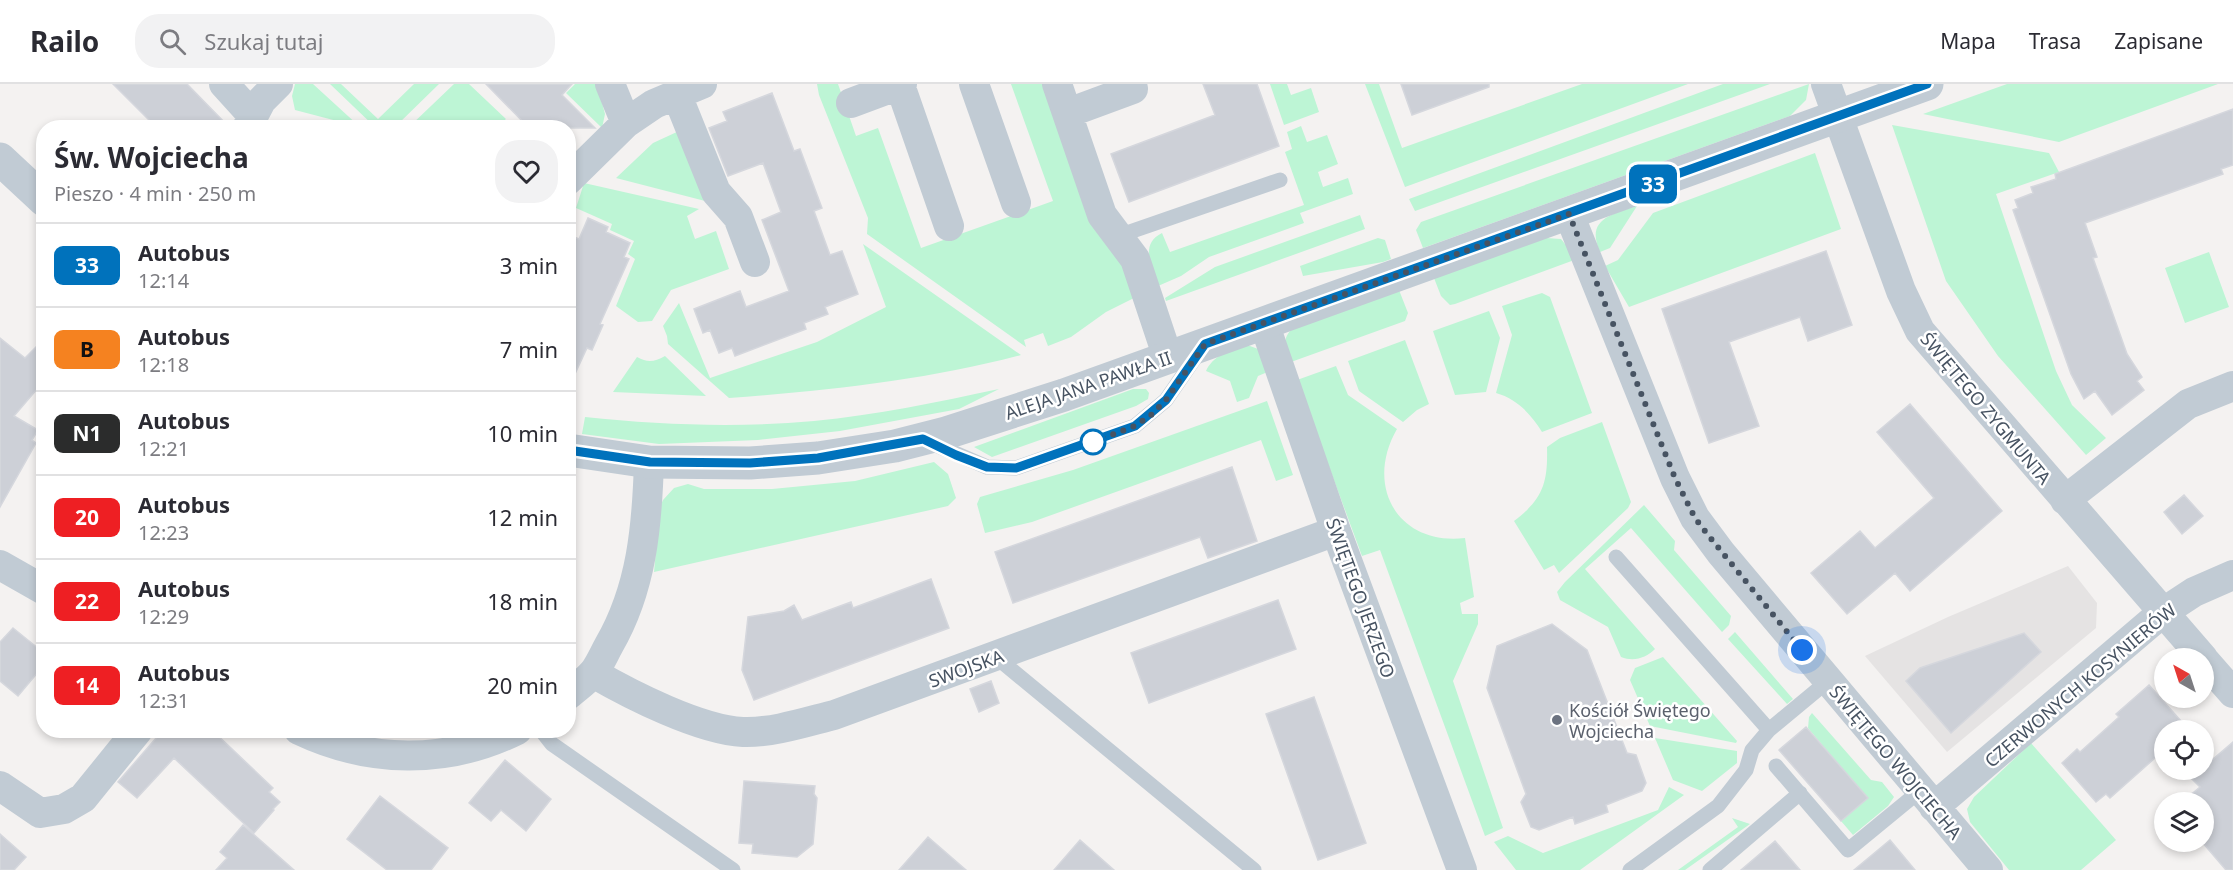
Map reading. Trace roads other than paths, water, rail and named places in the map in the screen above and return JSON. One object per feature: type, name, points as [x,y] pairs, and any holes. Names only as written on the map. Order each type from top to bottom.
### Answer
[{"type":"street","points":[[224,84],[247,120]]},
{"type":"street","points":[[252,120],[261,101],[278,84]]},
{"type":"street","points":[[610,84],[626,123]]},
{"type":"street","points":[[851,103],[901,84],[950,226]]},
{"type":"street","points":[[974,84],[1016,203]]},
{"type":"street","points":[[1057,84],[1102,215],[1135,259],[1168,358]]},
{"type":"street","points":[[1068,113],[1134,89],[1132,84]]},
{"type":"street","name":"ŚWIĘTEGO ZYGMUNTA","points":[[1826,84],[1901,291],[1920,331],[2193,648]]},
{"type":"street","name":"ALEJA JANA PAWŁA II","points":[[576,451],[650,462],[750,463],[818,458],[923,439],[1053,398],[1168,358],[1927,84]]},
{"type":"street","points":[[576,172],[626,123],[654,104],[690,90],[716,192],[738,217],[755,262]]},
{"type":"street","points":[[0,159],[36,193]]},
{"type":"street","name":"ŚWIĘTEGO WOJCIECHA","points":[[1569,214],[1675,478],[1695,518],[1721,553],[1988,870]]},
{"type":"street","name":"ŚWIĘTEGO JERZEGO","points":[[1264,323],[1336,531],[1462,870]]},
{"type":"street","points":[[2065,500],[2188,404],[2233,386]]},
{"type":"street","points":[[576,688],[593,673],[614,638],[630,603],[638,578],[647,525],[650,462]]},
{"type":"street","name":"SWOJSKA","points":[[593,673],[625,691],[698,722],[743,732],[781,728],[834,715],[1336,531]]},
{"type":"street","points":[[0,565],[36,585]]},
{"type":"street","name":"CZERWONYCH KOSYNIERÓW","points":[[1928,799],[2162,613],[2194,592],[2233,575]]},
{"type":"street","name":"ŚWIĘTEGO ZYGMUNTA","points":[[2214,671],[2233,693]]},
{"type":"street","points":[[0,786],[40,813],[64,809],[83,798],[132,738]]},
{"type":"street","points":[[316,738],[351,751],[386,756],[425,756],[455,752],[501,738]]},
{"type":"lane","points":[[1118,236],[1280,180]]},
{"type":"lane","points":[[923,439],[987,467],[1016,468],[1135,426],[1166,400],[1205,344]]},
{"type":"lane","points":[[1616,557],[1769,730]]},
{"type":"lane","points":[[996,657],[1254,870]]},
{"type":"lane","points":[[1630,870],[1718,806],[1746,770],[1752,750],[1769,730],[1828,681]]},
{"type":"lane","points":[[547,738],[552,744],[733,870]]},
{"type":"lane","points":[[1776,766],[1848,850],[1928,799]]},
{"type":"lane","points":[[1710,870],[1800,793]]},
{"type":"place","name":"Kościół Świętego Wojciecha","points":[[1557,720]]}]
